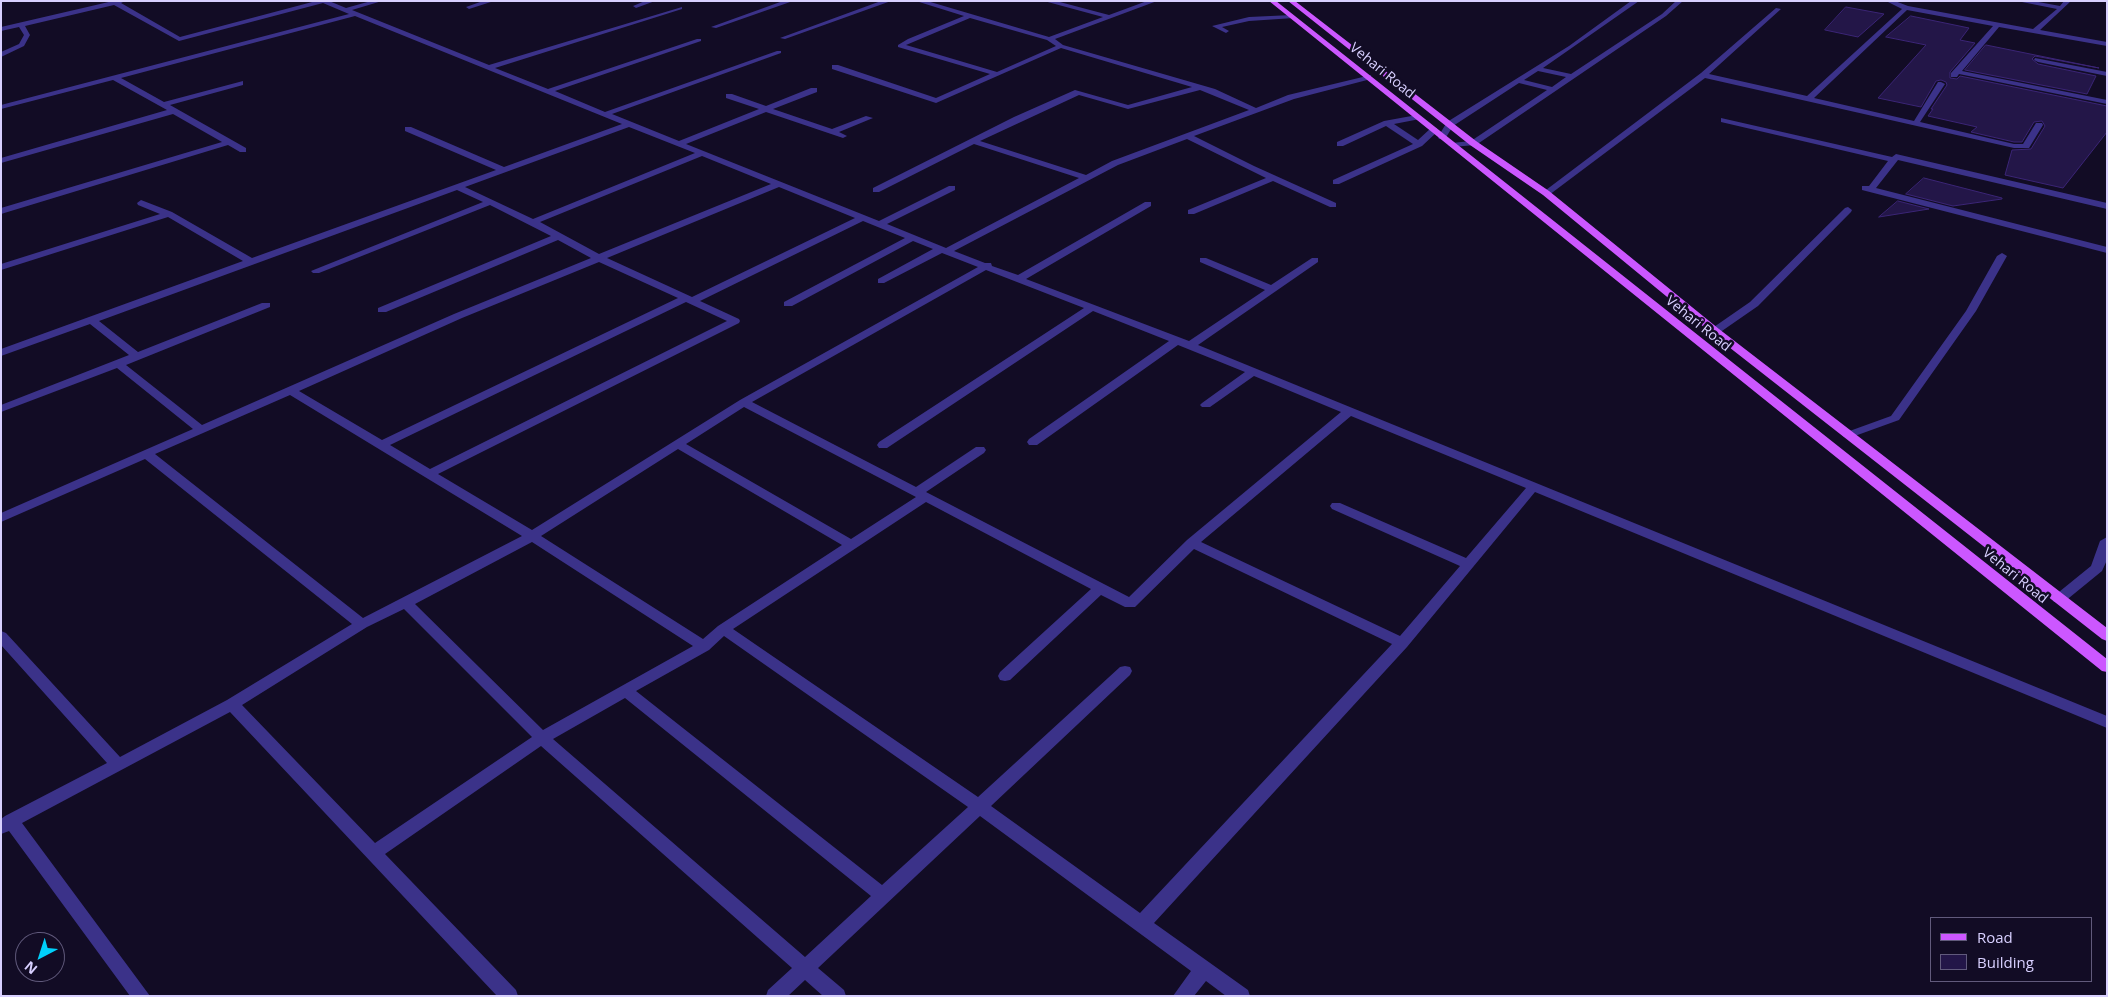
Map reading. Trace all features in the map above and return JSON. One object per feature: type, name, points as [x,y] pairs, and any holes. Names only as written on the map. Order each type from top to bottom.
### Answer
[{"type":"main road","name":"Vehari Road","points":[[1272,1],[2107,667]]},
{"type":"main road","name":"Vehari Road","points":[[1291,1],[1473,143],[1546,193],[1715,331],[2107,636]]},
{"type":"street","points":[[1,29],[119,2],[179,39],[324,1],[944,250],[988,265],[1178,340],[2107,722]]},
{"type":"street","points":[[1,107],[350,12],[379,1]]},
{"type":"street","points":[[469,7],[491,1]]},
{"type":"street","points":[[636,6],[652,1]]},
{"type":"street","points":[[714,27],[790,1]]},
{"type":"street","points":[[783,38],[888,1]]},
{"type":"street","points":[[920,1],[1049,39],[1061,46],[1199,87],[1257,111]]},
{"type":"street","points":[[1047,1],[1109,17]]},
{"type":"street","points":[[1049,39],[1154,1]]},
{"type":"street","points":[[1336,182],[1438,134],[1450,124],[1571,48],[1636,1]]},
{"type":"street","points":[[1452,145],[1473,143],[1570,76],[1664,15],[1680,1]]},
{"type":"street","points":[[1889,1],[1906,8],[2107,44]]},
{"type":"street","points":[[2020,1],[2062,8]]},
{"type":"street","points":[[2034,31],[2068,1]]},
{"type":"street","points":[[490,67],[680,8]]},
{"type":"street","points":[[1809,99],[1906,8]]},
{"type":"street","points":[[1546,193],[1704,75],[1778,9]]},
{"type":"street","points":[[970,16],[910,40],[900,46],[997,74]]},
{"type":"street","points":[[1226,31],[1215,26],[1249,19],[1292,17]]},
{"type":"street","points":[[1,55],[22,45],[27,35],[21,25]]},
{"type":"street","points":[[1997,25],[1955,74],[2107,102]]},
{"type":"street","points":[[548,91],[700,40]]},
{"type":"street","points":[[835,67],[936,101],[1061,46]]},
{"type":"street","points":[[606,114],[779,52]]},
{"type":"street","points":[[2038,60],[2107,74]]},
{"type":"street","points":[[1537,69],[1570,76]]},
{"type":"street","points":[[1704,75],[2022,147],[2026,146],[2039,125]]},
{"type":"street","points":[[114,77],[243,150]]},
{"type":"street","points":[[881,281],[1115,163],[1291,97],[1368,77]]},
{"type":"street","points":[[1518,81],[1551,89]]},
{"type":"street","points":[[163,104],[240,83]]},
{"type":"street","points":[[1916,123],[1941,84]]},
{"type":"street","points":[[876,190],[973,141],[1078,92],[1128,107],[1199,87]]},
{"type":"street","points":[[679,144],[814,90]]},
{"type":"street","points":[[729,96],[843,136]]},
{"type":"street","points":[[1,161],[174,111]]},
{"type":"street","points":[[1340,144],[1387,123],[1417,117]]},
{"type":"street","points":[[832,132],[869,118]]},
{"type":"street","points":[[1724,120],[1893,160]]},
{"type":"street","points":[[1387,123],[1418,144]]},
{"type":"street","points":[[1,353],[629,124]]},
{"type":"street","points":[[408,129],[504,170]]},
{"type":"street","points":[[1188,136],[1333,205]]},
{"type":"street","points":[[973,141],[1087,178]]},
{"type":"street","points":[[1,211],[230,142]]},
{"type":"street","points":[[533,222],[702,153]]},
{"type":"street","points":[[2107,206],[1896,157],[1867,188],[2107,250]]},
{"type":"street","points":[[1191,212],[1273,178]]},
{"type":"street","points":[[1,518],[458,316],[779,184]]},
{"type":"street","points":[[429,474],[735,321],[599,258],[533,222],[458,187]]},
{"type":"street","points":[[880,224],[952,188]]},
{"type":"street","points":[[316,271],[491,202]]},
{"type":"street","points":[[142,203],[169,214],[251,262]]},
{"type":"street","points":[[1020,278],[1148,204]]},
{"type":"street","points":[[1715,331],[1754,304],[1848,210]]},
{"type":"street","points":[[1,267],[169,214]]},
{"type":"street","points":[[381,445],[863,217]]},
{"type":"street","points":[[382,310],[558,236]]},
{"type":"street","points":[[788,304],[913,237]]},
{"type":"street","points":[[1848,435],[1895,418],[1971,310],[2002,256]]},
{"type":"street","points":[[1203,260],[1272,289]]},
{"type":"street","points":[[1190,345],[1315,260]]},
{"type":"street","points":[[141,996],[6,824],[232,704],[362,624],[406,604],[532,536],[744,402],[988,265]]},
{"type":"street","points":[[1,409],[266,305]]},
{"type":"street","points":[[883,445],[1093,307]]},
{"type":"street","points":[[91,320],[137,356]]},
{"type":"street","points":[[1033,442],[1178,340]]},
{"type":"street","points":[[118,364],[200,429]]},
{"type":"street","points":[[1206,405],[1253,371]]},
{"type":"street","points":[[290,390],[532,536],[704,646]]},
{"type":"street","points":[[744,402],[1130,604],[1192,543],[1349,411]]},
{"type":"street","points":[[677,444],[852,545]]},
{"type":"street","points":[[373,853],[542,738],[704,646],[723,629],[852,545],[980,450]]},
{"type":"street","points":[[147,454],[362,624]]},
{"type":"street","points":[[1141,924],[1402,643],[1533,487]]},
{"type":"street","points":[[1336,506],[1468,564]]},
{"type":"street","points":[[2059,598],[2097,568],[2107,541]]},
{"type":"street","points":[[1192,543],[1402,643]]},
{"type":"street","points":[[1005,676],[1100,588]]},
{"type":"street","points":[[406,604],[542,738],[837,996]]},
{"type":"street","points":[[723,629],[979,806],[1242,996]]},
{"type":"street","points":[[1,636],[118,764]]},
{"type":"street","points":[[775,996],[1124,671]]},
{"type":"street","points":[[626,690],[883,896]]},
{"type":"street","points":[[232,704],[510,996]]},
{"type":"street","points":[[1182,996],[1204,969]]},
{"type":"building","points":[[1846,7],[1884,14],[1858,37],[1825,30]]},
{"type":"building","points":[[1911,16],[1969,28],[1960,40],[1975,43],[1950,72],[1950,78],[1957,79],[1960,76],[2107,106],[2107,132],[2063,188],[2005,175],[2012,150],[2031,149],[2045,126],[2042,121],[2034,122],[2022,142],[2014,142],[1971,132],[1977,127],[1928,116],[1947,85],[1946,82],[1941,80],[1936,81],[1921,107],[1878,98],[1926,45],[1886,37]]},
{"type":"building","points":[[1986,45],[2099,68],[2035,56],[2032,59],[2038,64],[2096,76],[2087,94],[1965,70]]},
{"type":"building","points":[[1924,178],[2002,199],[1953,206],[1906,194]]},
{"type":"building","points":[[1898,201],[1929,209],[1879,217]]}]
